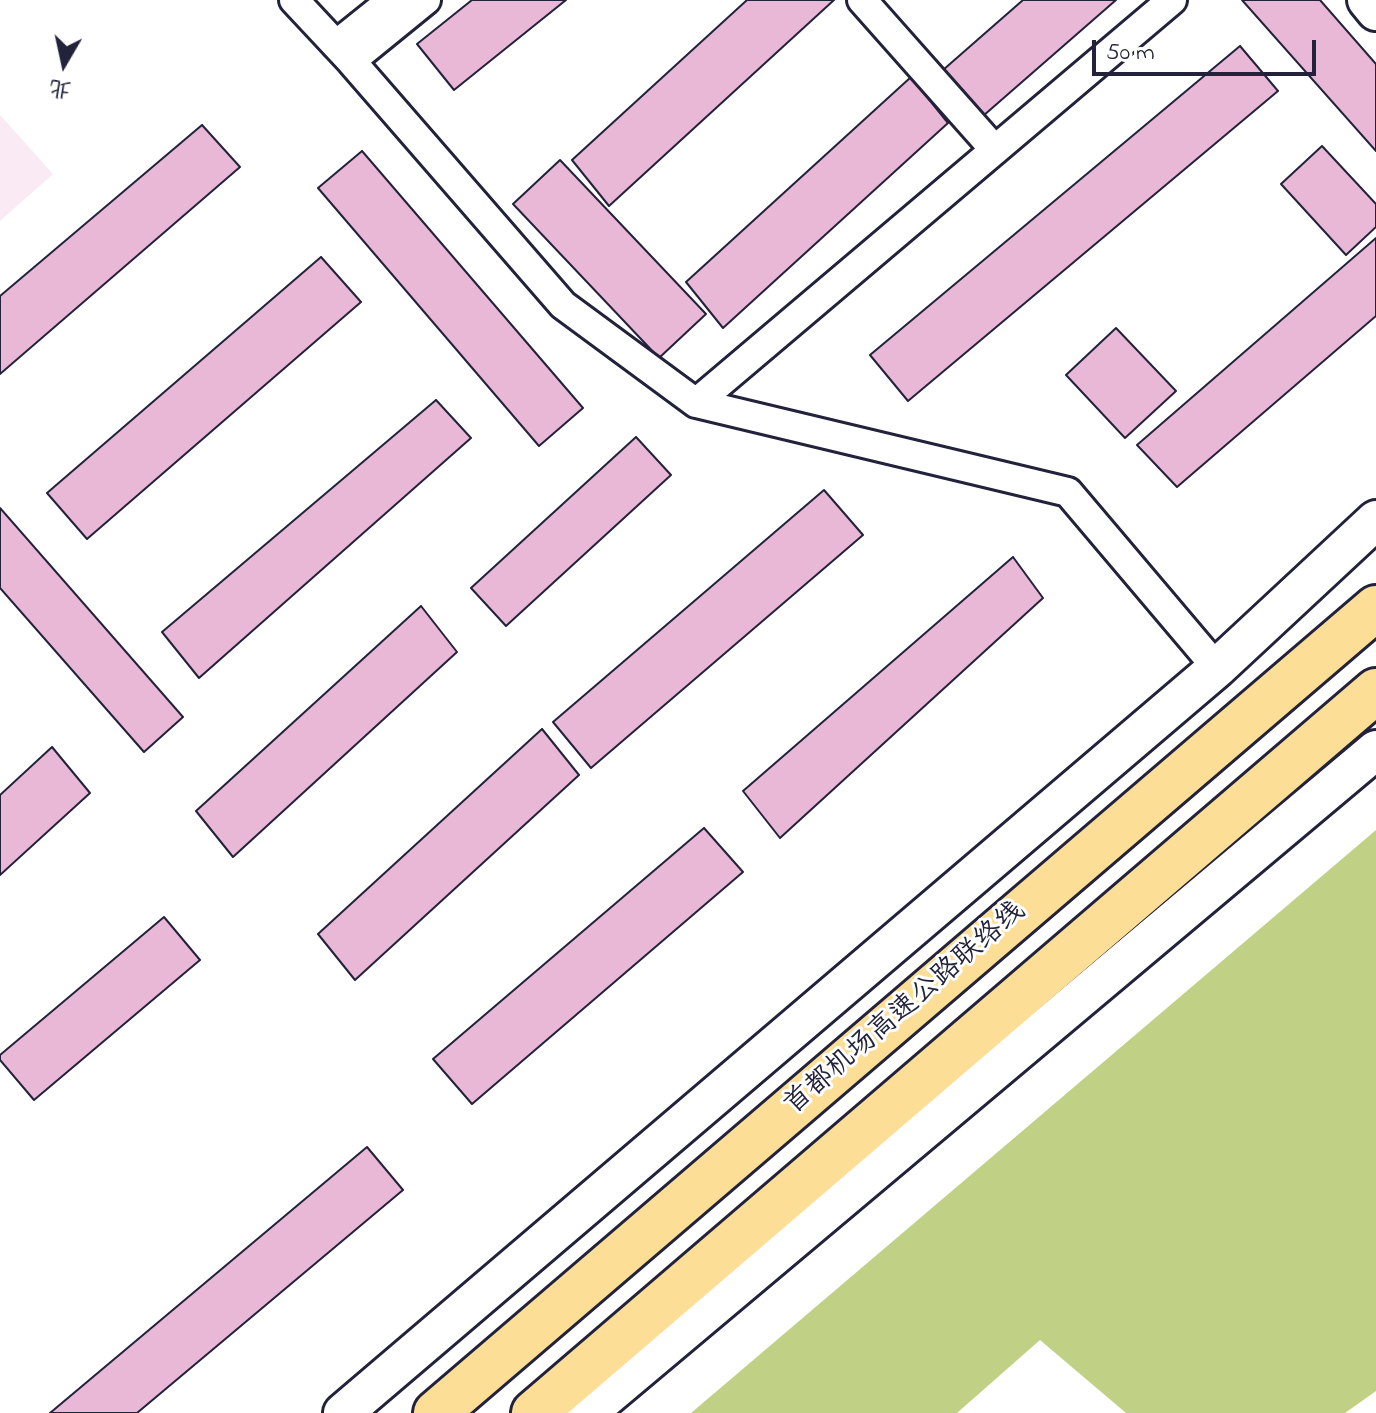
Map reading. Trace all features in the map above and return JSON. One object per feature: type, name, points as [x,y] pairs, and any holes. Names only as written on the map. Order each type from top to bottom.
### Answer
[{"type":"highway","name":"首都机场高速公路联络线","points":[[436,1413],[1376,608]]},
{"type":"highway","points":[[534,1413],[1376,691]]},
{"type":"main road","points":[[1367,0],[1376,11]]},
{"type":"main road","points":[[343,1413],[1217,668],[1376,520]]},
{"type":"main road","points":[[587,1413],[1376,750]]},
{"type":"street","points":[[294,0],[563,305],[696,403],[1068,492],[1217,668]]},
{"type":"street","points":[[343,53],[392,0]]},
{"type":"street","points":[[343,53],[426,0]]},
{"type":"street","points":[[862,0],[995,150]]},
{"type":"street","points":[[696,403],[1172,0]]},
{"type":"shaded area","points":[[0,115],[53,174],[0,221]]},
{"type":"green space","points":[[1376,830],[1376,1391],[1345,1413],[1126,1413],[1040,1340],[957,1413],[691,1413]]},
{"type":"building","points":[[472,0],[566,0],[454,90],[417,44]]},
{"type":"building","points":[[747,0],[834,0],[609,206],[572,160]]},
{"type":"building","points":[[1023,0],[1116,0],[983,116],[943,70]]},
{"type":"building","points":[[1242,0],[1320,0],[1376,64],[1376,151]]},
{"type":"building","points":[[1240,46],[1278,91],[908,401],[870,355]]},
{"type":"building","points":[[911,77],[948,123],[723,328],[686,282]]},
{"type":"building","points":[[202,125],[240,167],[0,374],[0,296]]},
{"type":"building","points":[[1322,146],[1376,204],[1376,227],[1346,255],[1281,184]]},
{"type":"building","points":[[362,151],[583,408],[539,446],[318,188]]},
{"type":"building","points":[[560,160],[706,314],[659,358],[513,204]]},
{"type":"building","points":[[1376,238],[1376,316],[1177,487],[1137,445]]},
{"type":"building","points":[[321,257],[361,302],[87,539],[47,493]]},
{"type":"building","points":[[1116,328],[1176,391],[1125,438],[1066,375]]},
{"type":"building","points":[[436,400],[471,438],[199,678],[162,632]]},
{"type":"building","points":[[636,437],[671,475],[506,626],[471,588]]},
{"type":"building","points":[[824,490],[863,535],[591,768],[553,722]]},
{"type":"building","points":[[0,508],[183,717],[144,752],[0,588]]},
{"type":"building","points":[[1013,557],[1043,598],[780,838],[743,791]]},
{"type":"building","points":[[421,606],[457,652],[233,857],[196,811]]},
{"type":"building","points":[[542,729],[579,775],[355,980],[318,934]]},
{"type":"building","points":[[52,747],[90,793],[0,875],[0,795]]},
{"type":"building","points":[[704,828],[743,872],[472,1104],[433,1059]]},
{"type":"building","points":[[164,917],[200,960],[34,1100],[0,1060],[0,1055]]},
{"type":"building","points":[[367,1147],[403,1190],[137,1413],[50,1413]]}]
